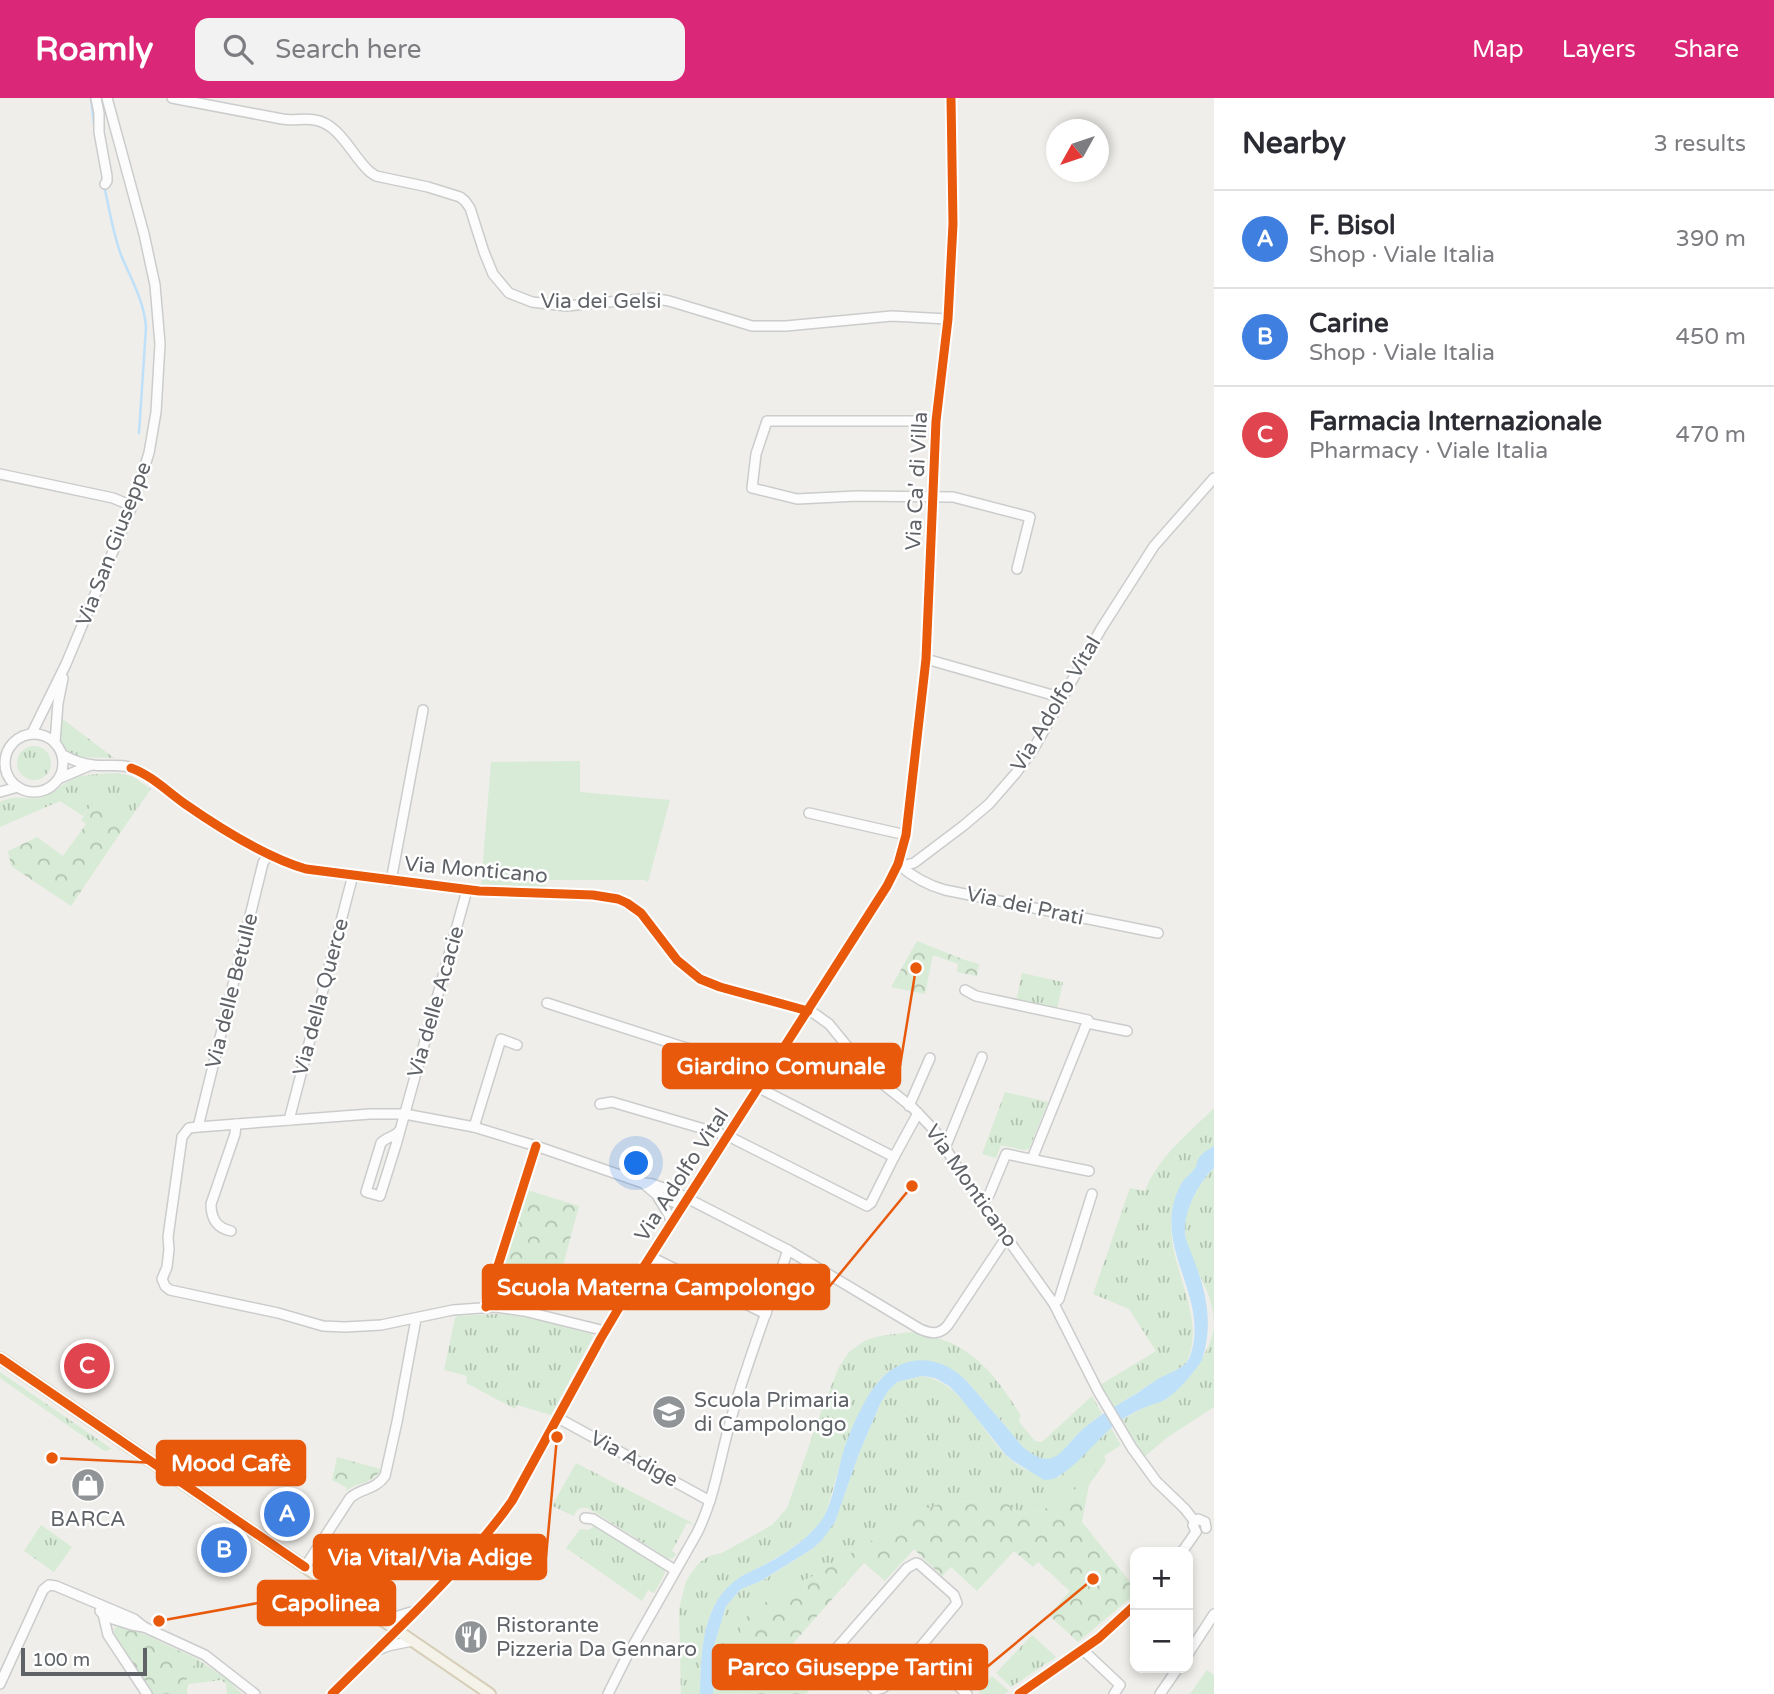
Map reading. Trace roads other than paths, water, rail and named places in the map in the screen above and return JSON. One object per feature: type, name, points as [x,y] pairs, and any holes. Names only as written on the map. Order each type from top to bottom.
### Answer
[{"type":"main road","points":[[0,1358],[490,1694]]},
{"type":"street","points":[[96,98],[106,184]]},
{"type":"street","name":"Via San Giuseppe","points":[[32,733],[66,664],[132,506],[154,429],[160,372],[158,305],[151,262],[110,98]]},
{"type":"street","name":"Via dei Gelsi","points":[[172,98],[282,120],[308,119],[323,122],[336,132],[364,167],[376,176],[460,197],[470,208],[493,274],[509,293],[532,302],[566,306],[652,298],[752,326],[786,326],[891,316],[948,319]]},
{"type":"street","name":"Via Ca' di Villa","points":[[898,864],[906,835],[926,659],[936,421],[948,319],[953,224],[951,98]]},
{"type":"street","points":[[936,421],[767,421],[756,454],[752,488],[797,499],[857,496],[953,497],[1030,517],[1017,569]]},
{"type":"street","points":[[0,474],[113,498],[132,506]]},
{"type":"street","name":"Via Adolfo Vital","points":[[332,1694],[416,1610],[496,1524],[519,1489],[606,1331],[651,1257],[887,886],[898,864],[914,863],[963,826],[989,804],[1016,773],[1034,748],[1101,629],[1154,546],[1214,478]]},
{"type":"street","points":[[926,659],[1063,698]]},
{"type":"street","name":"Via San Giuseppe","points":[[55,742],[66,664]]},
{"type":"street","points":[[46,704],[53,711],[56,723]]},
{"type":"street","points":[[391,881],[423,710]]},
{"type":"street","points":[[32,733],[44,735],[55,742],[63,755],[63,769],[60,778],[45,791],[34,793],[18,788],[3,775],[6,753],[10,745],[21,737],[32,733]]},
{"type":"street","name":"Via Monticano","points":[[63,755],[93,765],[119,765],[136,769],[202,816],[268,855],[306,869],[467,890],[593,895],[618,899],[640,913],[677,960],[700,979],[720,988],[815,1014],[829,1024],[869,1073],[909,1105],[935,1131],[1006,1238],[1054,1304],[1127,1441],[1156,1481],[1203,1528]]},
{"type":"street","name":"Via Monticano","points":[[60,778],[93,765]]},
{"type":"street","points":[[0,792],[18,788]]},
{"type":"street","points":[[809,813],[906,835]]},
{"type":"street","name":"Via delle Betulle","points":[[268,855],[263,863],[193,1128],[182,1137],[168,1237],[167,1267],[162,1279],[165,1286],[176,1292],[278,1313],[323,1326],[365,1326],[416,1319]]},
{"type":"street","name":"Via dei Prati","points":[[898,864],[918,879],[945,890],[1158,933]]},
{"type":"street","name":"Via della Querce","points":[[289,1120],[353,875]]},
{"type":"street","name":"Via delle Acacie","points":[[399,1131],[381,1143],[366,1192],[380,1196],[405,1114],[467,890]]},
{"type":"street","points":[[965,990],[976,996],[1088,1020],[1032,1159]]},
{"type":"street","points":[[547,1003],[767,1074]]},
{"type":"street","points":[[1087,1023],[1127,1031]]},
{"type":"street","points":[[474,1127],[501,1039],[517,1045]]},
{"type":"street","points":[[945,1147],[982,1057]]},
{"type":"street","points":[[909,1105],[930,1058]]},
{"type":"street","points":[[759,1088],[894,1157]]},
{"type":"street","points":[[600,1104],[612,1102],[728,1136],[867,1206],[918,1113]]},
{"type":"street","points":[[193,1128],[370,1114],[405,1114],[474,1127],[664,1188],[686,1202],[788,1250],[920,1329],[933,1333],[942,1331],[955,1315],[1006,1238]]},
{"type":"street","points":[[231,1231],[223,1230],[215,1223],[211,1205],[236,1124]]},
{"type":"street","points":[[486,1307],[536,1146]]},
{"type":"street","points":[[982,1203],[989,1195],[1006,1154],[1089,1171]]},
{"type":"street","points":[[643,1183],[657,1195],[672,1224]]},
{"type":"street","points":[[1054,1304],[1059,1299],[1092,1194]]},
{"type":"street","points":[[657,1195],[686,1202]]},
{"type":"street","points":[[608,1694],[702,1524],[731,1420],[788,1250]]},
{"type":"street","points":[[651,1257],[766,1314]]},
{"type":"street","points":[[305,1567],[350,1498],[357,1492],[376,1486],[387,1470],[416,1319],[445,1312],[495,1307],[524,1311],[606,1331]]},
{"type":"street","name":"Via Adige","points":[[558,1418],[710,1500]]},
{"type":"street","points":[[585,1518],[593,1519],[675,1570]]},
{"type":"street","points":[[1186,1547],[1203,1528]]},
{"type":"street","points":[[916,1563],[957,1599],[955,1607],[918,1650],[879,1690],[871,1688],[838,1658],[835,1650],[906,1568],[916,1563]]},
{"type":"street","points":[[0,1684],[43,1590],[53,1584],[134,1619],[205,1655],[255,1694]]},
{"type":"street","points":[[92,1602],[103,1614],[113,1619],[144,1626]]},
{"type":"street","points":[[379,1618],[416,1610]]},
{"type":"street","points":[[1019,1694],[1083,1650],[1130,1610]]},
{"type":"street","points":[[103,1614],[108,1634],[147,1694]]},
{"type":"street","points":[[1193,1646],[1214,1614]]},
{"type":"street","points":[[373,1652],[412,1642]]},
{"type":"street","points":[[918,1650],[967,1694]]},
{"type":"street","points":[[1083,1650],[1120,1685],[1114,1694]]},
{"type":"street","points":[[1160,1694],[1175,1673]]},
{"type":"water","points":[[1214,1146],[1214,1168],[1193,1198],[1185,1226],[1207,1307],[1206,1346],[1202,1360],[1180,1387],[1164,1400],[1138,1410],[1118,1422],[1067,1470],[1056,1478],[1044,1480],[1005,1454],[949,1386],[935,1378],[922,1376],[897,1382],[880,1404],[835,1522],[822,1540],[761,1581],[741,1589],[726,1606],[714,1646],[713,1694],[700,1694],[703,1646],[710,1615],[717,1601],[739,1578],[795,1546],[821,1521],[829,1506],[845,1446],[856,1420],[869,1394],[888,1372],[917,1361],[937,1362],[946,1366],[970,1384],[1023,1447],[1034,1455],[1050,1458],[1063,1451],[1095,1419],[1186,1363],[1194,1336],[1193,1313],[1171,1227],[1173,1204],[1183,1181],[1197,1166],[1199,1158]]},
{"type":"waterway","points":[[91,98],[95,133]]},
{"type":"waterway","points":[[104,185],[118,247],[145,317],[139,433]]},
{"type":"place","name":"Giardino Comunale","points":[[916,968]]},
{"type":"place","name":"Scuola Materna Campolongo","points":[[912,1186]]},
{"type":"place","name":"Farmacia Internazionale","points":[[87,1366]]},
{"type":"place","name":"Scuola Primaria di Campolongo","points":[[669,1412]]},
{"type":"place","name":"Via Vital/Via Adige","points":[[557,1437]]},
{"type":"place","name":"Mood Cafè","points":[[52,1458]]},
{"type":"place","name":"BARCA","points":[[88,1485]]},
{"type":"place","name":"F. Bisol","points":[[287,1514]]},
{"type":"place","name":"Carine","points":[[224,1550]]},
{"type":"place","name":"Parco Giuseppe Tartini","points":[[1093,1579]]},
{"type":"place","name":"Capolinea","points":[[159,1621]]},
{"type":"place","name":"Ristorante Pizzeria Da Gennaro","points":[[471,1637]]}]
